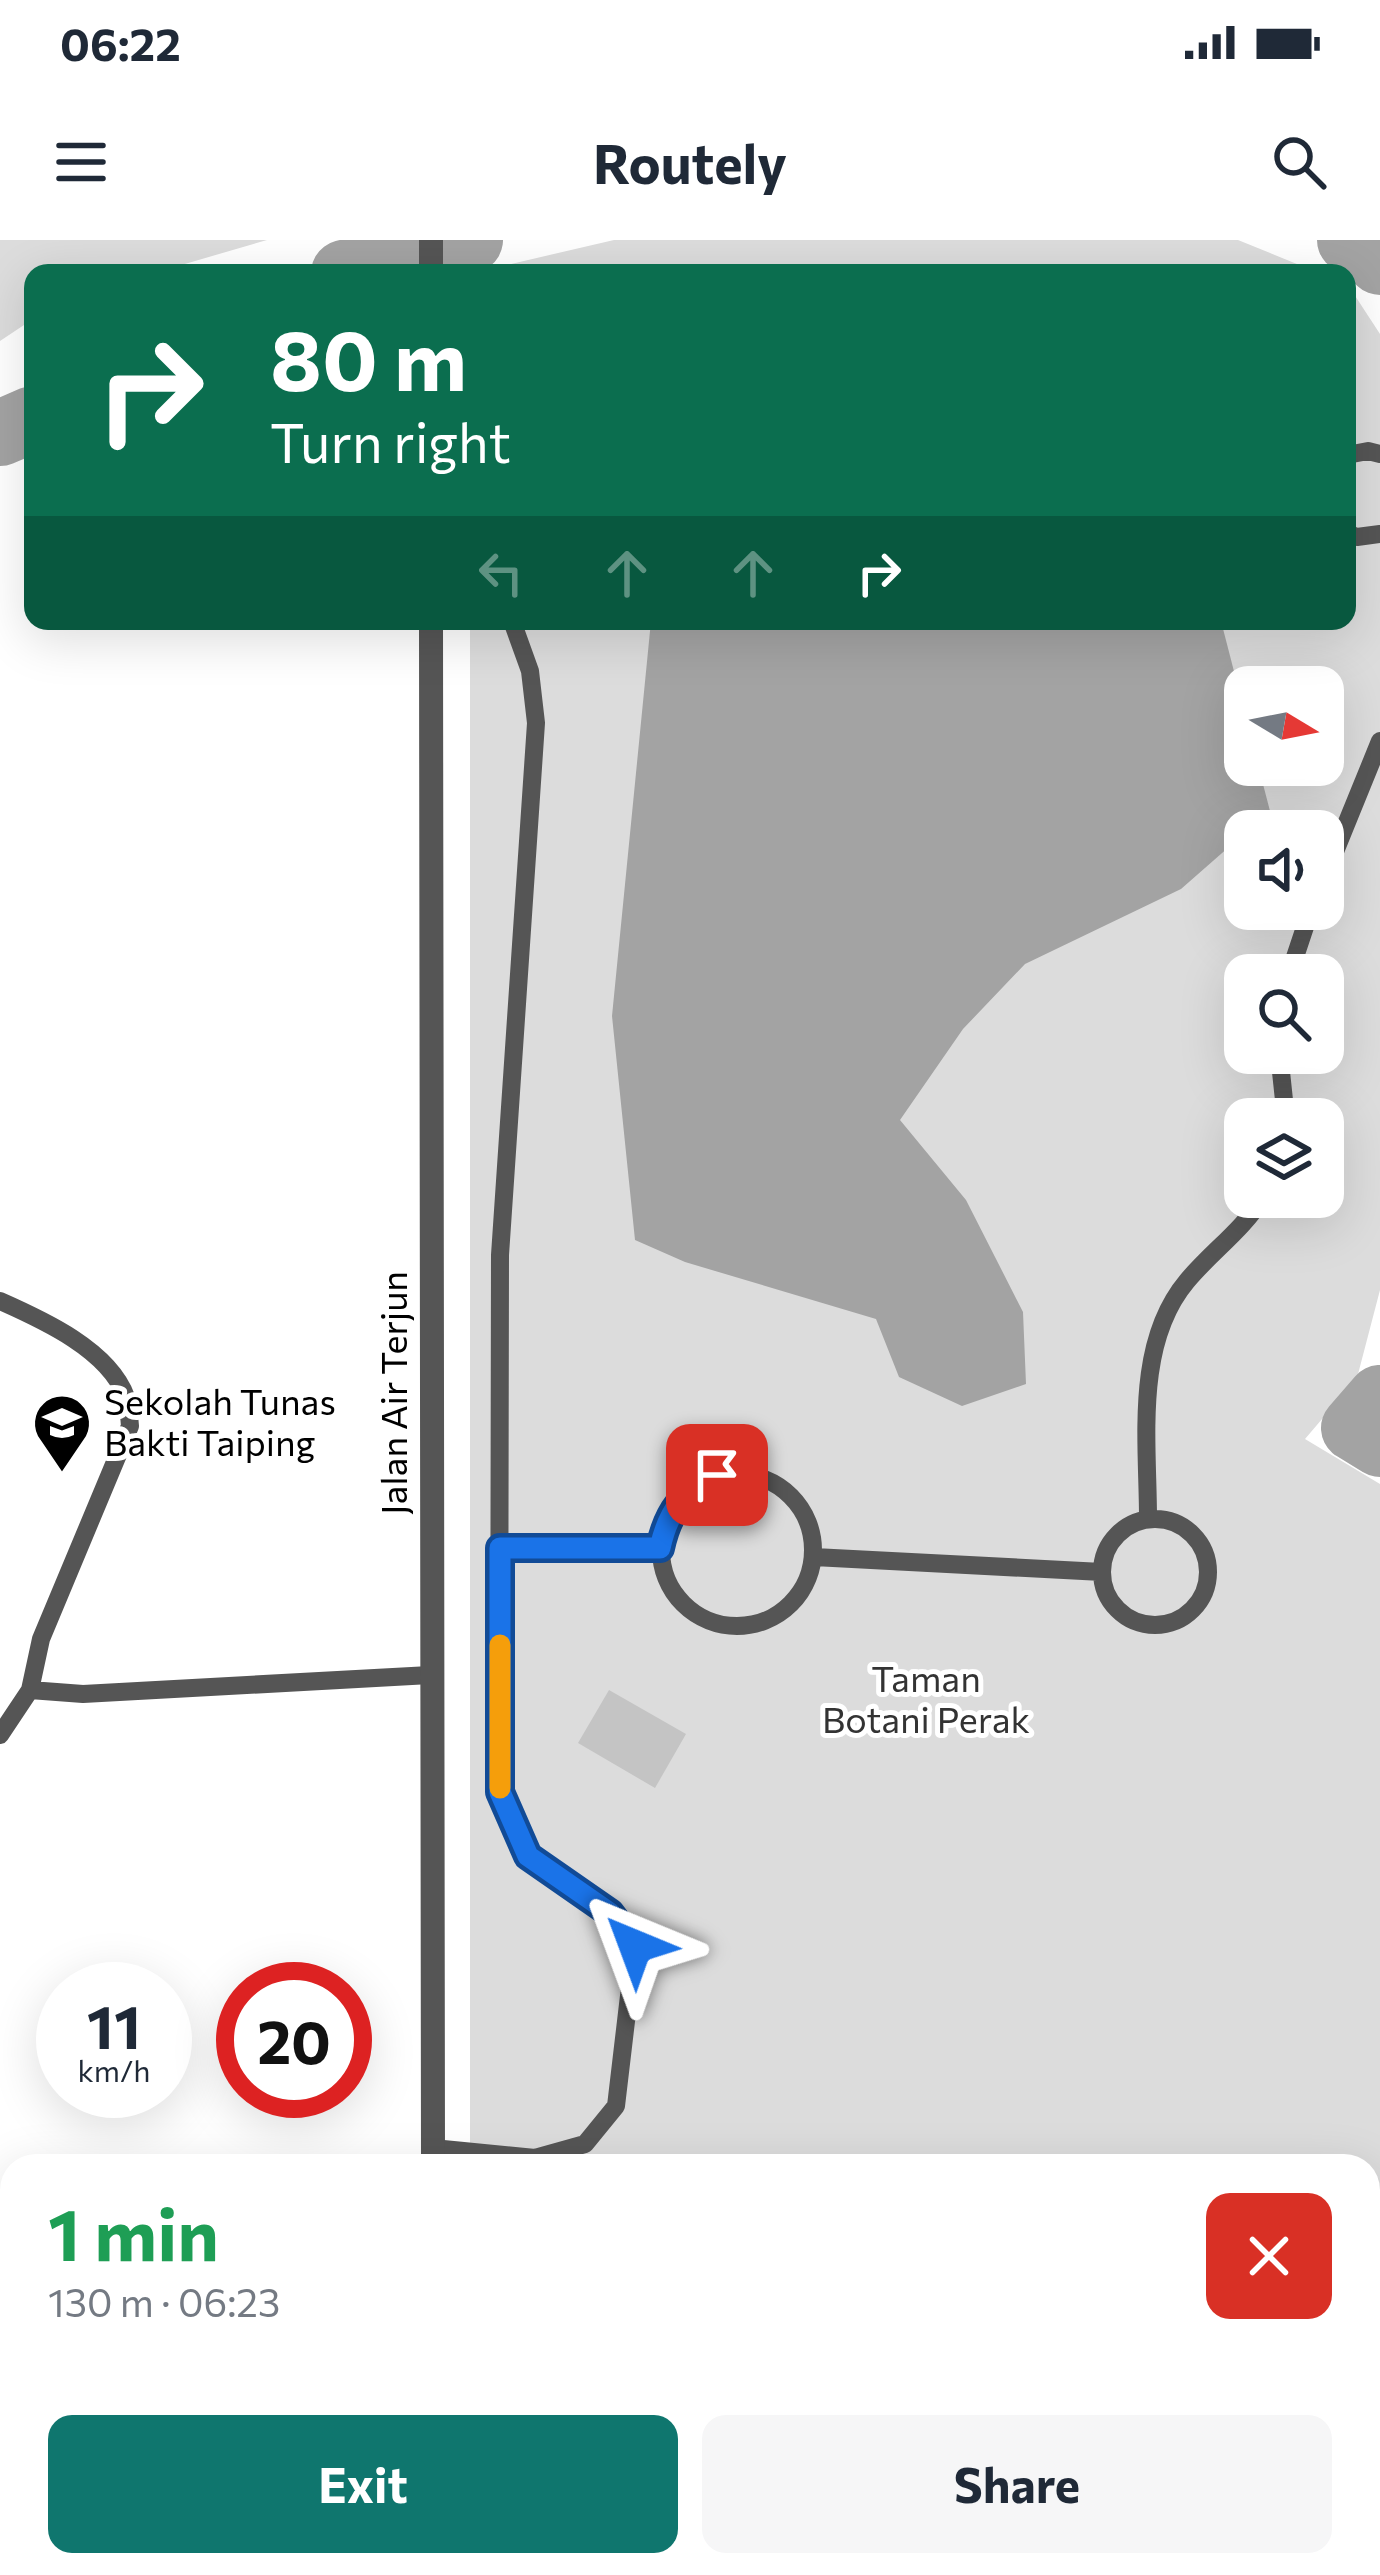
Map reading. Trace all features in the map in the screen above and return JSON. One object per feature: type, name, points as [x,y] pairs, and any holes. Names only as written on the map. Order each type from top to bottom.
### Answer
[{"type":"street","name":"Jalan Air Terjun","points":[[431,630],[433,2154]]},
{"type":"lane","points":[[515,630],[530,671],[536,723],[500,1255],[500,1792],[528,1856],[610,1913],[635,1946],[616,2106],[585,2144],[549,2154]]},
{"type":"lane","points":[[1344,829],[1380,741]]},
{"type":"lane","points":[[1148,1518],[1148,1378],[1161,1326],[1184,1283],[1246,1218]]},
{"type":"lane","points":[[0,1301],[28,1313],[108,1367],[127,1398],[130,1426],[41,1639],[30,1690],[0,1735]]},
{"type":"lane","points":[[741,1473],[776,1484],[803,1509],[812,1532],[814,1557],[807,1582],[792,1604],[771,1619],[746,1626],[720,1625],[696,1615],[676,1598],[664,1574],[660,1548],[665,1524],[695,1486],[717,1475],[741,1473]]},
{"type":"lane","points":[[1148,1518],[1184,1526],[1206,1554],[1209,1573],[1196,1607],[1182,1619],[1146,1625],[1114,1606],[1102,1572],[1110,1543],[1120,1531],[1148,1518]]},
{"type":"lane","points":[[500,1548],[660,1548]]},
{"type":"lane","points":[[814,1557],[1102,1572]]},
{"type":"lane","points":[[30,1690],[83,1694],[430,1675]]},
{"type":"green space","points":[[0,240],[267,240],[185,264],[24,264],[24,325],[0,341]]},
{"type":"green space","points":[[614,240],[1238,240],[1297,264],[511,264]]},
{"type":"green space","name":"Taman Botani Perak","points":[[1356,297],[1380,334],[1380,1290],[1357,1378],[1305,1439],[1380,1484],[1380,2154],[470,2154],[470,630],[1356,630]]},
{"type":"shaded area","points":[[650,630],[1223,630],[1233,666],[1224,666],[1224,786],[1263,786],[1270,810],[1224,810],[1224,851],[1181,889],[1025,964],[963,1029],[900,1120],[966,1200],[1023,1312],[1026,1384],[962,1406],[899,1377],[876,1319],[685,1262],[635,1240],[612,1016]]},
{"type":"building","points":[[609,1690],[686,1734],[655,1788],[578,1743]]},
{"type":"waterway","points":[[378,264],[470,240]]},
{"type":"waterway","points":[[1350,240],[1380,262]]},
{"type":"waterway","points":[[0,433],[24,423]]},
{"type":"waterway","points":[[1380,1398],[1354,1428],[1380,1444]]},
{"type":"slow traffic","points":[[500,1645],[500,1788]]},
{"type":"place","name":"Sekolah Tunas Bakti Taiping","points":[[62,1474]]},
{"type":"route","points":[[635,1946],[610,1913],[528,1856],[500,1792],[500,1548],[660,1548],[665,1524],[677,1503],[695,1486],[717,1475]]}]
